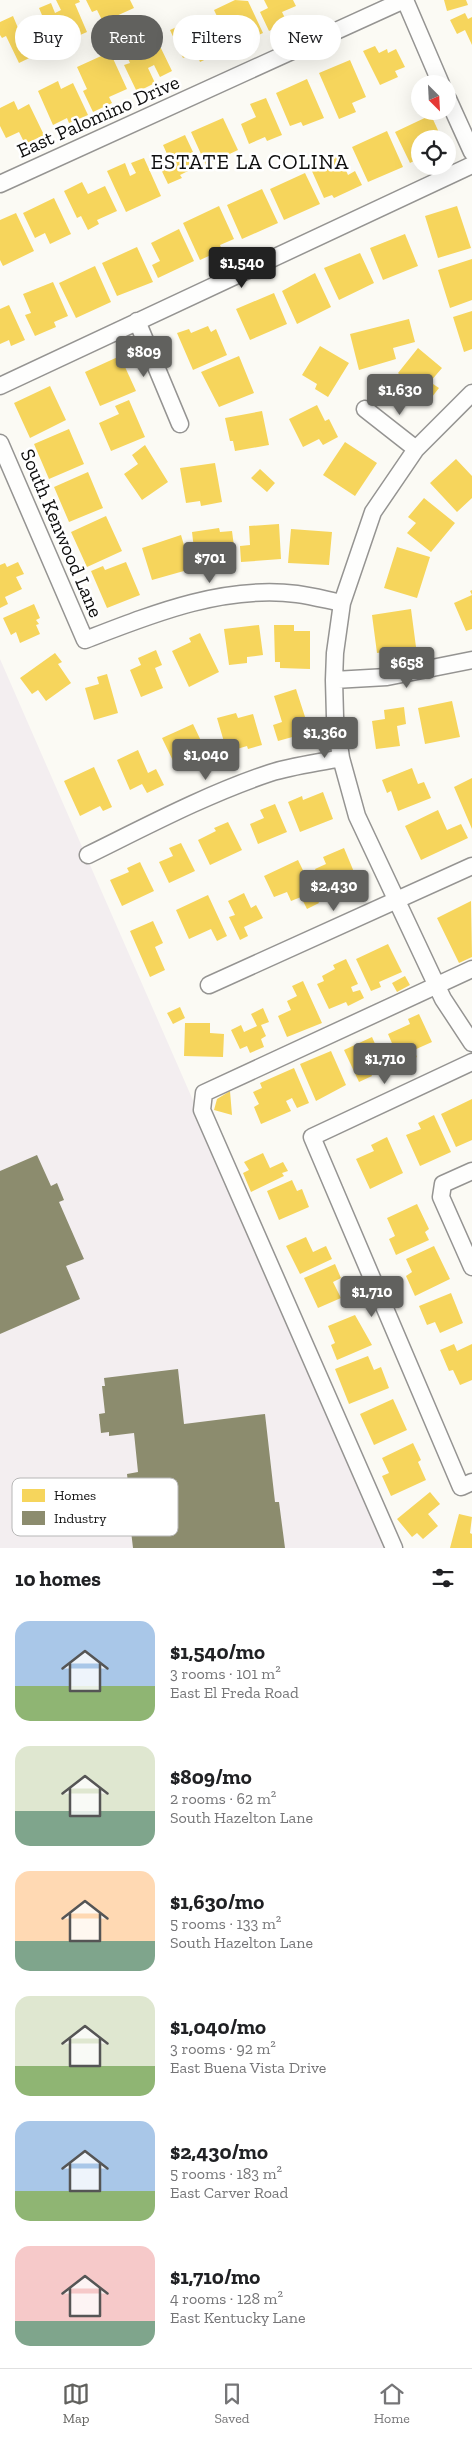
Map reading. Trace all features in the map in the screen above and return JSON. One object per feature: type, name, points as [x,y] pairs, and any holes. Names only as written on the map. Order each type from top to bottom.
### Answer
[{"type":"street","points":[[404,0],[437,75]]},
{"type":"street","name":"East Palomino Drive","points":[[0,184],[404,0]]},
{"type":"street","points":[[456,116],[472,152]]},
{"type":"street","points":[[0,386],[472,165]]},
{"type":"street","points":[[137,321],[180,424]]},
{"type":"street","points":[[472,393],[416,448],[373,512],[342,602],[335,653],[334,680],[335,717],[341,758],[347,787],[358,816],[443,1000],[472,1043]]},
{"type":"street","points":[[365,409],[416,448]]},
{"type":"street","name":"South Kenwood Lane","points":[[0,443],[85,640],[167,608],[236,594],[296,594],[342,602]]},
{"type":"street","points":[[334,680],[387,678],[472,660]]},
{"type":"street","points":[[88,855],[215,794],[271,773],[341,758]]},
{"type":"street","points":[[209,985],[472,866]]},
{"type":"street","points":[[394,1548],[202,1110],[204,1093],[472,969]]},
{"type":"street","points":[[466,1485],[312,1137],[472,1062]]},
{"type":"street","points":[[472,1171],[444,1184],[441,1197],[472,1267]]},
{"type":"shaded area","points":[[0,659],[389,1548],[0,1548]]},
{"type":"building: Homes","points":[[56,0],[79,0],[80,2],[75,4],[80,15],[42,15],[39,8],[51,3],[55,13],[61,10]]},
{"type":"building: Homes","points":[[86,0],[130,0],[134,8],[118,15],[100,15],[97,10],[92,12]]},
{"type":"building: Homes","points":[[235,0],[248,1],[255,15],[216,15],[214,10]]},
{"type":"building: Homes","points":[[264,0],[293,0],[296,6],[282,12],[284,15],[270,15],[269,31],[260,12],[268,8]]},
{"type":"building: Homes","points":[[444,0],[466,0],[468,5],[447,11]]},
{"type":"building: Homes","points":[[465,13],[468,19],[472,17],[472,45],[465,30],[457,34],[450,20]]},
{"type":"building: Homes","points":[[13,16],[15,21],[15,55],[6,36],[2,38],[0,35],[0,22]]},
{"type":"building: Homes","points":[[81,18],[87,32],[81,35]]},
{"type":"building: Homes","points":[[375,46],[379,53],[387,49],[388,53],[396,49],[405,67],[395,71],[398,77],[380,85],[363,51]]},
{"type":"building: Homes","points":[[163,52],[172,71],[160,77],[154,65],[148,68],[155,83],[137,92],[124,65],[130,63],[129,60],[163,60]]},
{"type":"building: Homes","points":[[92,60],[114,60],[127,89],[109,97],[112,103],[93,112],[83,91],[87,89],[77,67]]},
{"type":"building: Homes","points":[[350,60],[366,97],[352,103],[356,112],[339,119],[319,73]]},
{"type":"building: Homes","points":[[307,79],[324,118],[303,126],[301,122],[290,126],[276,93]]},
{"type":"building: Homes","points":[[58,81],[61,89],[73,83],[88,115],[69,123],[67,118],[53,125],[38,91]]},
{"type":"building: Homes","points":[[266,98],[282,135],[267,141],[265,137],[249,144],[241,124],[256,117],[250,104]]},
{"type":"building: Homes","points":[[14,101],[18,110],[29,104],[44,135],[25,144],[19,132],[6,138],[0,126],[0,108]]},
{"type":"building: Homes","points":[[223,118],[238,150],[206,165],[191,132]]},
{"type":"building: Homes","points":[[420,120],[433,120],[438,130],[411,130],[410,163],[395,132]]},
{"type":"building: Homes","points":[[387,131],[403,167],[368,182],[352,147]]},
{"type":"building: Homes","points":[[185,135],[193,152],[186,155],[192,169],[180,175],[182,178],[168,184],[157,161],[168,156],[163,145]]},
{"type":"building: Homes","points":[[339,155],[348,175],[355,171],[362,185],[334,198],[332,195],[324,198],[311,169]]},
{"type":"building: Homes","points":[[144,158],[161,196],[126,212],[107,171],[125,163],[130,176],[136,173],[131,163]]},
{"type":"building: Homes","points":[[305,173],[320,204],[284,220],[270,189]]},
{"type":"building: Homes","points":[[82,182],[88,194],[105,186],[117,211],[97,220],[99,224],[88,230],[81,216],[77,218],[64,191]]},
{"type":"building: Homes","points":[[262,189],[278,223],[242,239],[227,205]]},
{"type":"building: Homes","points":[[54,198],[71,234],[50,244],[45,233],[35,238],[23,213]]},
{"type":"building: Homes","points":[[219,206],[234,239],[220,245],[222,250],[200,260],[183,223]]},
{"type":"building: Homes","points":[[457,206],[471,248],[438,258],[425,216]]},
{"type":"building: Homes","points":[[16,213],[34,251],[3,266],[0,260],[0,220]]},
{"type":"building: Homes","points":[[179,229],[194,261],[158,278],[152,265],[160,261],[151,243]]},
{"type":"building: Homes","points":[[405,234],[418,266],[383,280],[370,248]]},
{"type":"building: Homes","points":[[137,247],[153,282],[117,296],[102,263]]},
{"type":"building: Homes","points":[[360,253],[374,283],[339,300],[324,268]]},
{"type":"building: Homes","points":[[472,259],[472,300],[450,308],[438,270]]},
{"type":"building: Homes","points":[[95,266],[111,302],[76,318],[59,283]]},
{"type":"building: Homes","points":[[315,273],[331,307],[297,324],[282,291]]},
{"type":"building: Homes","points":[[53,282],[68,316],[54,322],[56,327],[35,336],[25,315],[31,313],[23,294]]},
{"type":"building: Homes","points":[[274,293],[287,324],[250,340],[236,309]]},
{"type":"building: Homes","points":[[9,305],[25,340],[11,346],[9,340],[0,344],[0,309]]},
{"type":"building: Homes","points":[[472,311],[472,349],[464,352],[453,317]]},
{"type":"building: Homes","points":[[409,319],[415,342],[393,348],[396,359],[359,370],[350,334]]},
{"type":"building: Homes","points":[[208,326],[211,332],[216,329],[227,355],[193,370],[177,333],[189,329],[191,333]]},
{"type":"building: Homes","points":[[320,346],[349,363],[328,397],[315,389],[317,384],[302,375]]},
{"type":"building: Homes","points":[[418,348],[442,368],[430,382],[439,388],[428,402],[398,373]]},
{"type":"building: Homes","points":[[120,356],[136,391],[100,406],[85,372]]},
{"type":"building: Homes","points":[[239,356],[254,393],[219,407],[201,372]]},
{"type":"building: Homes","points":[[50,386],[66,420],[30,438],[14,403]]},
{"type":"building: Homes","points":[[129,400],[145,437],[111,451],[99,423],[119,414],[115,406]]},
{"type":"building: Homes","points":[[317,405],[325,421],[329,419],[338,437],[323,445],[319,439],[303,447],[289,419]]},
{"type":"building: Homes","points":[[262,411],[269,445],[235,451],[233,441],[230,441],[225,418]]},
{"type":"building: Homes","points":[[69,429],[84,464],[49,479],[34,444]]},
{"type":"building: Homes","points":[[345,442],[377,463],[355,496],[323,475]]},
{"type":"building: Homes","points":[[145,445],[168,482],[142,500],[124,474],[138,464],[132,455]]},
{"type":"building: Homes","points":[[456,459],[472,476],[472,498],[457,512],[430,483]]},
{"type":"building: Homes","points":[[215,463],[222,502],[201,506],[200,501],[186,503],[180,468]]},
{"type":"building: Homes","points":[[260,469],[275,483],[267,492],[251,478]]},
{"type":"building: Homes","points":[[88,472],[103,508],[69,522],[54,487]]},
{"type":"building: Homes","points":[[424,498],[455,523],[431,552],[407,533],[416,523],[408,517]]},
{"type":"building: Homes","points":[[106,516],[122,551],[87,567],[71,532]]},
{"type":"building: Homes","points":[[279,524],[281,559],[241,562],[240,546],[250,545],[249,526]]},
{"type":"building: Homes","points":[[219,528],[220,532],[232,531],[236,562],[196,566],[192,532]]},
{"type":"building: Homes","points":[[291,529],[332,532],[329,565],[288,563]]},
{"type":"building: Homes","points":[[181,535],[191,569],[152,580],[142,548]]},
{"type":"building: Homes","points":[[397,547],[430,557],[417,598],[384,588]]},
{"type":"building: Homes","points":[[18,562],[24,574],[16,577],[22,589],[5,597],[8,604],[0,608],[0,565],[5,563],[7,567]]},
{"type":"building: Homes","points":[[126,562],[140,595],[107,608],[91,571],[103,566],[105,570]]},
{"type":"building: Homes","points":[[472,595],[472,629],[466,631],[454,603]]},
{"type":"building: Homes","points":[[34,604],[40,618],[36,620],[39,624],[36,625],[40,634],[20,643],[16,632],[11,635],[3,618]]},
{"type":"building: Homes","points":[[411,609],[416,647],[377,653],[372,615]]},
{"type":"building: Homes","points":[[259,625],[263,655],[247,657],[247,663],[229,665],[224,629]]},
{"type":"building: Homes","points":[[274,625],[294,625],[294,631],[310,631],[310,669],[280,668],[280,662],[275,662]]},
{"type":"building: Homes","points":[[200,633],[219,672],[189,687],[172,651],[191,642],[189,638]]},
{"type":"building: Homes","points":[[156,650],[162,665],[155,668],[163,688],[141,697],[130,670],[141,665],[138,658]]},
{"type":"building: Homes","points":[[55,653],[62,662],[58,664],[71,683],[46,701],[38,690],[32,694],[20,678]]},
{"type":"building: Homes","points":[[107,674],[118,713],[94,720],[85,688],[99,684],[97,677]]},
{"type":"building: Homes","points":[[296,689],[307,723],[294,727],[296,736],[278,741],[273,725],[282,722],[274,696]]},
{"type":"building: Homes","points":[[452,701],[460,737],[425,744],[418,708]]},
{"type":"building: Homes","points":[[404,707],[406,724],[397,726],[400,746],[376,749],[372,721],[385,719],[384,710]]},
{"type":"building: Homes","points":[[236,713],[238,718],[253,714],[262,745],[248,749],[247,746],[227,752],[217,718]]},
{"type":"building: Homes","points":[[193,724],[211,762],[194,770],[190,763],[177,769],[162,738]]},
{"type":"building: Homes","points":[[138,750],[148,773],[156,769],[164,785],[147,793],[142,784],[130,790],[117,760]]},
{"type":"building: Homes","points":[[94,767],[112,807],[103,811],[100,806],[80,816],[64,781]]},
{"type":"building: Homes","points":[[412,768],[418,784],[424,782],[431,798],[398,811],[391,791],[387,793],[382,780]]},
{"type":"building: Homes","points":[[472,778],[472,829],[454,787]]},
{"type":"building: Homes","points":[[323,792],[333,819],[300,832],[288,802],[302,796],[303,800]]},
{"type":"building: Homes","points":[[275,804],[287,832],[258,844],[250,824],[264,818],[260,810]]},
{"type":"building: Homes","points":[[438,810],[447,830],[461,824],[468,838],[421,860],[405,826]]},
{"type":"building: Homes","points":[[228,822],[242,850],[210,865],[198,840],[216,831],[214,828]]},
{"type":"building: Homes","points":[[181,843],[195,871],[169,883],[159,862],[173,856],[169,848]]},
{"type":"building: Homes","points":[[344,848],[354,872],[333,881],[339,894],[328,899],[315,869],[326,864],[323,857]]},
{"type":"building: Homes","points":[[298,860],[319,903],[307,909],[301,897],[291,901],[287,892],[274,897],[264,876]]},
{"type":"building: Homes","points":[[140,862],[154,891],[122,906],[110,880],[129,872],[127,868]]},
{"type":"building: Homes","points":[[244,893],[251,908],[256,905],[263,918],[244,927],[248,936],[240,940],[229,917],[235,915],[228,901]]},
{"type":"building: Homes","points":[[208,895],[227,936],[217,941],[211,929],[189,939],[176,910]]},
{"type":"building: Homes","points":[[471,901],[472,957],[459,963],[437,918]]},
{"type":"building: Homes","points":[[153,921],[163,943],[155,947],[165,970],[150,977],[130,931]]},
{"type":"building: Homes","points":[[388,944],[402,972],[379,982],[381,987],[371,991],[356,959]]},
{"type":"building: Homes","points":[[346,959],[358,984],[351,987],[353,992],[360,990],[364,998],[348,1006],[346,1002],[329,1009],[317,984],[324,981],[322,976],[335,969],[333,965]]},
{"type":"building: Homes","points":[[405,976],[410,985],[397,992],[392,983]]},
{"type":"building: Homes","points":[[303,981],[322,1023],[287,1037],[278,1016],[291,1010],[287,1001],[297,996],[292,986]]},
{"type":"building: Homes","points":[[180,1007],[185,1018],[173,1024],[167,1013]]},
{"type":"building: Homes","points":[[263,1008],[269,1022],[261,1025],[266,1036],[261,1039],[264,1047],[250,1053],[247,1046],[240,1049],[231,1030],[241,1025],[244,1032],[257,1026],[251,1014]]},
{"type":"building: Homes","points":[[419,1014],[432,1042],[414,1050],[417,1057],[401,1064],[388,1034],[410,1024],[408,1019]]},
{"type":"building: Homes","points":[[185,1023],[210,1023],[210,1033],[224,1034],[223,1057],[184,1056]]},
{"type":"building: Homes","points":[[372,1037],[380,1055],[365,1062],[372,1076],[359,1082],[344,1050]]},
{"type":"building: Homes","points":[[331,1051],[346,1085],[316,1101],[300,1064]]},
{"type":"building: Homes","points":[[294,1068],[309,1103],[297,1108],[292,1098],[286,1101],[291,1111],[261,1124],[254,1107],[259,1104],[253,1092],[262,1088],[260,1083]]},
{"type":"building: Homes","points":[[230,1091],[232,1115],[214,1110],[217,1099]]},
{"type":"building: Homes","points":[[472,1099],[472,1140],[456,1147],[441,1114]]},
{"type":"building: Homes","points":[[434,1115],[451,1152],[420,1166],[406,1135],[421,1129],[418,1123]]},
{"type":"building: Homes","points":[[387,1137],[403,1173],[370,1189],[356,1159],[374,1151],[371,1145]]},
{"type":"building: Homes","points":[[263,1153],[270,1168],[283,1162],[288,1171],[282,1173],[284,1176],[251,1192],[243,1173],[249,1170],[244,1162]]},
{"type":"building: Homes","points":[[292,1180],[297,1191],[302,1189],[309,1207],[279,1220],[267,1191]]},
{"type":"building: Homes","points":[[417,1204],[429,1229],[425,1232],[429,1240],[396,1255],[389,1239],[395,1236],[387,1218]]},
{"type":"building: Homes","points":[[306,1237],[313,1252],[326,1246],[332,1259],[300,1274],[286,1246]]},
{"type":"building: Homes","points":[[434,1246],[450,1279],[415,1296],[406,1276],[412,1272],[406,1259]]},
{"type":"building: Homes","points":[[335,1264],[341,1278],[333,1282],[341,1298],[318,1308],[304,1278]]},
{"type":"building: Homes","points":[[451,1293],[463,1323],[440,1333],[435,1322],[427,1325],[419,1306]]},
{"type":"building: Homes","points":[[355,1315],[372,1345],[337,1360],[331,1345],[335,1343],[328,1326]]},
{"type":"building: Homes","points":[[454,1344],[457,1351],[472,1344],[472,1380],[460,1385],[453,1370],[449,1371],[440,1350]]},
{"type":"building: Homes","points":[[368,1356],[374,1370],[381,1367],[389,1388],[349,1404],[335,1369]]},
{"type":"building: Homes","points":[[393,1399],[407,1430],[374,1445],[360,1414]]},
{"type":"building: Homes","points":[[413,1443],[421,1460],[418,1462],[426,1480],[391,1496],[382,1476],[389,1473],[382,1458]]},
{"type":"building: Homes","points":[[430,1492],[440,1504],[428,1514],[438,1526],[423,1539],[417,1533],[412,1537],[397,1519]]},
{"type":"building: Homes","points":[[459,1514],[472,1517],[470,1533],[472,1534],[472,1548],[450,1548]]},
{"type":"building: Industry","points":[[37,1155],[51,1186],[57,1183],[64,1200],[59,1202],[84,1259],[66,1266],[80,1299],[0,1334],[0,1171]]},
{"type":"building: Industry","points":[[178,1369],[184,1424],[265,1414],[275,1502],[279,1502],[285,1548],[133,1548],[132,1536],[178,1536],[178,1478],[127,1478],[127,1474],[138,1472],[134,1433],[109,1436],[109,1432],[101,1433],[99,1414],[105,1413],[102,1386],[105,1386],[104,1378]]},
{"type":"district","name":"ESTATE LA COLINA","points":[[250,162]]}]
